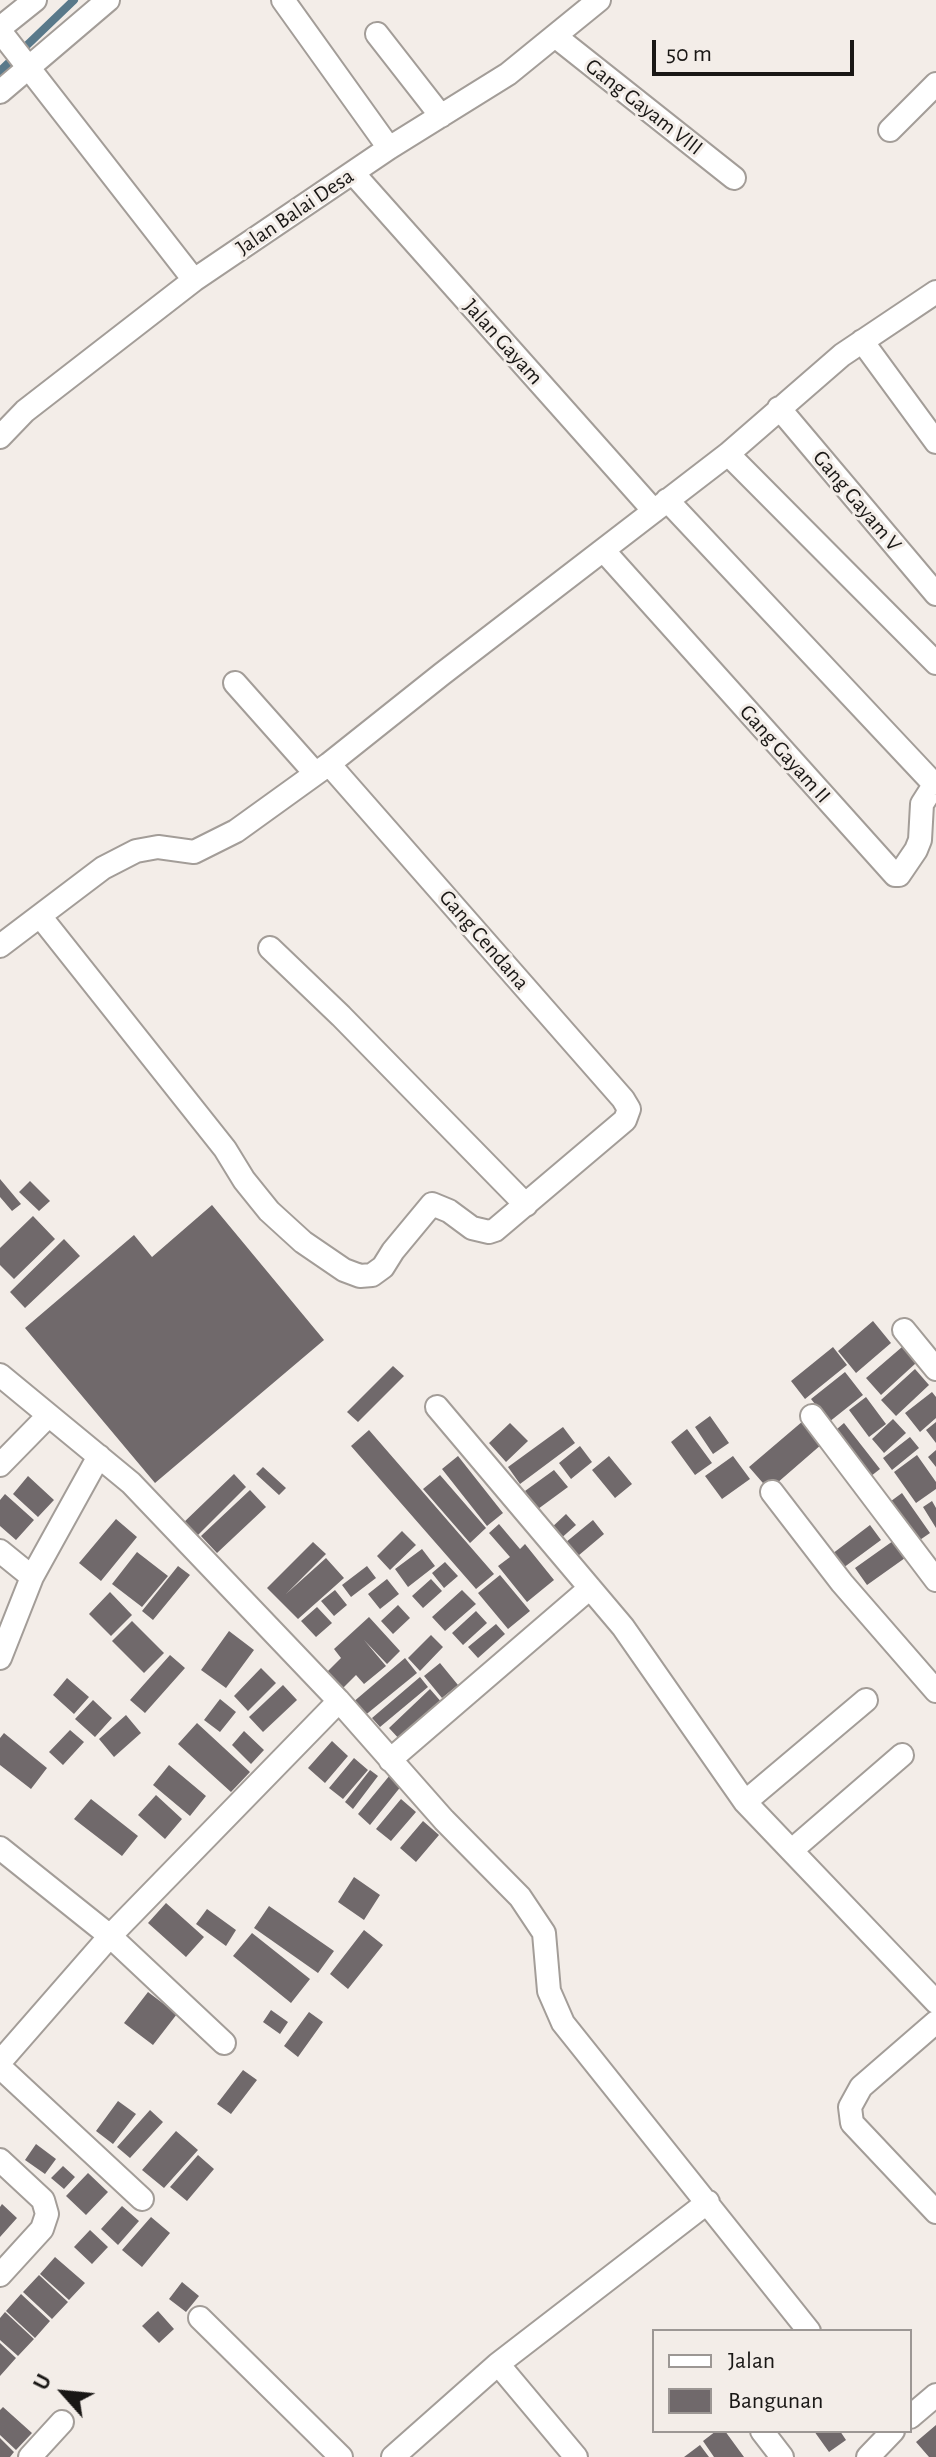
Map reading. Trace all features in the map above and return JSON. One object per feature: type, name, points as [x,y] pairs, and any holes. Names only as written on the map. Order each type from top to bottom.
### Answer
[{"type":"street","points":[[0,92],[11,44],[35,0]]},
{"type":"street","points":[[11,44],[108,0]]},
{"type":"street","points":[[283,0],[389,148]]},
{"type":"street","name":"Jalan Balai Desa","points":[[0,437],[25,411],[194,280],[389,148],[508,74],[599,0]]},
{"type":"street","points":[[377,34],[441,116]]},
{"type":"street","name":"Gang Gayam VIII","points":[[555,36],[734,178]]},
{"type":"street","points":[[11,44],[194,280]]},
{"type":"street","points":[[890,130],[936,84]]},
{"type":"street","name":"Jalan Gayam","points":[[353,173],[660,506],[935,783]]},
{"type":"street","points":[[0,946],[103,868],[136,851],[158,847],[194,852],[236,831],[322,769],[728,454],[842,355],[936,292]]},
{"type":"street","points":[[862,341],[936,442]]},
{"type":"street","name":"Gang Gayam V","points":[[779,408],[936,594]]},
{"type":"street","points":[[728,454],[936,663]]},
{"type":"street","name":"Gang Gayam II","points":[[604,551],[895,875],[899,875],[916,850],[920,840],[922,804],[935,783]]},
{"type":"street","name":"Gang Cendana","points":[[235,683],[322,769],[629,1109],[625,1120],[526,1205]]},
{"type":"street","points":[[40,916],[225,1149],[244,1180],[269,1211],[303,1242],[344,1270],[360,1276],[372,1275],[383,1267],[432,1204],[449,1211],[472,1228],[489,1232],[526,1205],[270,948]]},
{"type":"street","points":[[904,1330],[936,1369]]},
{"type":"street","points":[[0,1375],[131,1483],[520,1897],[544,1933],[549,1991],[563,2023],[807,2329]]},
{"type":"street","points":[[437,1407],[623,1627],[745,1802],[936,2002]]},
{"type":"street","points":[[0,1465],[48,1416]]},
{"type":"street","points":[[812,1416],[936,1580]]},
{"type":"street","points":[[0,1658],[32,1577],[99,1456]]},
{"type":"street","points":[[772,1492],[842,1583],[936,1691]]},
{"type":"street","points":[[0,1551],[32,1577]]},
{"type":"street","points":[[390,1760],[590,1588]]},
{"type":"street","points":[[745,1802],[866,1700]]},
{"type":"street","points":[[142,2199],[0,2065],[110,1936],[339,1701]]},
{"type":"street","points":[[792,1850],[902,1755]]},
{"type":"street","points":[[0,1848],[110,1936],[224,2043]]},
{"type":"street","points":[[936,2022],[861,2087],[850,2107],[852,2123],[936,2212]]},
{"type":"street","points":[[0,2160],[43,2200],[47,2214],[42,2229],[0,2275]]},
{"type":"street","points":[[393,2457],[498,2364],[708,2202]]},
{"type":"street","points":[[200,2318],[341,2457]]},
{"type":"street","points":[[498,2364],[576,2457]]},
{"type":"street","points":[[912,2415],[936,2395]]},
{"type":"street","points":[[30,2457],[62,2422]]},
{"type":"street","points":[[764,2433],[782,2457]]},
{"type":"street","points":[[868,2457],[889,2433]]},
{"type":"building","points":[[0,1179],[21,1204],[12,1211],[0,1197]]},
{"type":"building","points":[[30,1181],[50,1201],[39,1211],[19,1192]]},
{"type":"building","points":[[212,1205],[324,1340],[155,1483],[25,1328],[134,1235],[152,1257]]},
{"type":"building","points":[[33,1216],[55,1239],[14,1279],[0,1265],[0,1248]]},
{"type":"building","points":[[64,1239],[80,1256],[25,1308],[10,1292]]},
{"type":"building","points":[[873,1321],[891,1343],[856,1373],[838,1351]]},
{"type":"building","points":[[833,1347],[847,1365],[805,1399],[791,1381]]},
{"type":"building","points":[[902,1347],[916,1363],[881,1395],[866,1378]]},
{"type":"building","points":[[393,1366],[404,1376],[358,1422],[347,1412]]},
{"type":"building","points":[[915,1369],[929,1385],[896,1416],[881,1400]]},
{"type":"building","points":[[845,1372],[863,1395],[829,1422],[811,1399]]},
{"type":"building","points":[[932,1392],[936,1397],[936,1418],[920,1432],[905,1413]]},
{"type":"building","points":[[866,1397],[886,1424],[869,1437],[849,1410]]},
{"type":"building","points":[[710,1416],[729,1443],[713,1454],[695,1427]]},
{"type":"building","points":[[893,1419],[906,1433],[884,1453],[872,1439]]},
{"type":"building","points":[[803,1421],[822,1444],[769,1490],[749,1467]]},
{"type":"building","points":[[936,1422],[936,1443],[926,1430]]},
{"type":"building","points":[[510,1423],[528,1441],[506,1462],[489,1443]]},
{"type":"building","points":[[844,1423],[880,1469],[866,1480],[830,1435]]},
{"type":"building","points":[[563,1427],[575,1443],[520,1484],[508,1467]]},
{"type":"building","points":[[687,1429],[712,1463],[695,1475],[671,1442]]},
{"type":"building","points":[[369,1430],[494,1574],[476,1589],[351,1446]]},
{"type":"building","points":[[910,1437],[919,1448],[892,1470],[883,1458]]},
{"type":"building","points":[[580,1446],[592,1462],[571,1479],[559,1463]]},
{"type":"building","points":[[936,1450],[936,1467],[928,1457]]},
{"type":"building","points":[[917,1455],[936,1482],[936,1489],[916,1503],[894,1472]]},
{"type":"building","points":[[458,1456],[503,1513],[487,1526],[442,1469]]},
{"type":"building","points":[[609,1456],[632,1484],[615,1498],[592,1470]]},
{"type":"building","points":[[733,1456],[750,1479],[722,1499],[705,1476]]},
{"type":"building","points":[[263,1467],[286,1488],[279,1495],[256,1474]]},
{"type":"building","points":[[554,1470],[568,1487],[538,1509],[525,1491]]},
{"type":"building","points":[[234,1474],[246,1487],[195,1538],[181,1525]]},
{"type":"building","points":[[440,1475],[486,1528],[470,1543],[423,1489]]},
{"type":"building","points":[[28,1476],[54,1500],[38,1517],[13,1494]]},
{"type":"building","points":[[250,1490],[266,1507],[217,1553],[201,1536]]},
{"type":"building","points":[[902,1493],[930,1533],[914,1544],[887,1504]]},
{"type":"building","points":[[5,1494],[34,1520],[16,1540],[0,1526],[0,1500]]},
{"type":"building","points":[[932,1501],[936,1508],[936,1528],[923,1507]]},
{"type":"building","points":[[566,1514],[576,1525],[558,1541],[549,1530]]},
{"type":"building","points":[[116,1519],[137,1537],[101,1581],[79,1563]]},
{"type":"building","points":[[593,1520],[604,1534],[572,1561],[560,1547]]},
{"type":"building","points":[[499,1524],[520,1549],[525,1544],[554,1580],[527,1602],[498,1566],[510,1557],[489,1533]]},
{"type":"building","points":[[870,1525],[881,1540],[843,1568],[832,1554]]},
{"type":"building","points":[[402,1531],[416,1545],[390,1570],[377,1556]]},
{"type":"building","points":[[893,1541],[905,1558],[867,1585],[855,1568]]},
{"type":"building","points":[[313,1542],[326,1554],[286,1594],[326,1558],[344,1578],[298,1619],[267,1588]]},
{"type":"building","points":[[422,1549],[435,1566],[408,1587],[395,1569]]},
{"type":"building","points":[[137,1552],[168,1576],[142,1607],[112,1584]]},
{"type":"building","points":[[445,1562],[458,1576],[444,1588],[432,1573]]},
{"type":"building","points":[[178,1566],[190,1575],[153,1620],[142,1611]]},
{"type":"building","points":[[367,1566],[376,1578],[351,1597],[342,1585]]},
{"type":"building","points":[[500,1575],[530,1611],[508,1629],[478,1593]]},
{"type":"building","points":[[387,1579],[399,1594],[380,1609],[368,1594]]},
{"type":"building","points":[[431,1579],[442,1591],[423,1608],[412,1596]]},
{"type":"building","points":[[335,1590],[347,1605],[334,1616],[321,1601]]},
{"type":"building","points":[[462,1590],[476,1604],[445,1631],[432,1617]]},
{"type":"building","points":[[110,1592],[132,1615],[111,1636],[89,1614]]},
{"type":"building","points":[[398,1605],[410,1618],[393,1634],[381,1621]]},
{"type":"building","points":[[317,1607],[332,1623],[316,1637],[301,1621]]},
{"type":"building","points":[[476,1611],[487,1623],[463,1645],[452,1633]]},
{"type":"building","points":[[369,1617],[400,1651],[387,1664],[364,1640],[386,1666],[364,1684],[356,1675],[339,1692],[323,1676],[341,1658],[334,1649]]},
{"type":"building","points":[[132,1621],[164,1653],[144,1673],[112,1641]]},
{"type":"building","points":[[496,1624],[505,1634],[478,1658],[468,1647]]},
{"type":"building","points":[[229,1631],[254,1650],[226,1688],[201,1670]]},
{"type":"building","points":[[431,1635],[443,1647],[420,1671],[408,1658]]},
{"type":"building","points":[[170,1655],[185,1668],[145,1713],[130,1700]]},
{"type":"building","points":[[405,1658],[417,1673],[363,1717],[352,1703]]},
{"type":"building","points":[[440,1663],[458,1685],[442,1698],[424,1676]]},
{"type":"building","points":[[261,1668],[276,1683],[248,1711],[234,1696]]},
{"type":"building","points":[[420,1677],[428,1687],[380,1727],[372,1718]]},
{"type":"building","points":[[67,1678],[89,1697],[74,1714],[53,1695]]},
{"type":"building","points":[[283,1685],[297,1700],[263,1732],[249,1717]]},
{"type":"building","points":[[430,1689],[443,1704],[402,1742],[389,1728]]},
{"type":"building","points":[[220,1699],[236,1712],[220,1732],[204,1720]]},
{"type":"building","points":[[93,1700],[112,1718],[95,1737],[75,1719]]},
{"type":"building","points":[[126,1715],[141,1733],[114,1757],[99,1739]]},
{"type":"building","points":[[197,1723],[250,1772],[231,1792],[178,1744]]},
{"type":"building","points":[[70,1730],[84,1742],[63,1765],[49,1752]]},
{"type":"building","points":[[244,1731],[264,1750],[251,1764],[232,1745]]},
{"type":"building","points":[[4,1733],[47,1768],[31,1789],[0,1765],[0,1738]]},
{"type":"building","points":[[332,1741],[348,1756],[325,1783],[308,1768]]},
{"type":"building","points":[[354,1758],[368,1770],[343,1799],[329,1788]]},
{"type":"building","points":[[169,1765],[206,1796],[190,1816],[153,1785]]},
{"type":"building","points":[[370,1770],[378,1776],[353,1809],[345,1802]]},
{"type":"building","points":[[390,1775],[402,1785],[370,1825],[358,1814]]},
{"type":"building","points":[[156,1795],[182,1819],[165,1839],[138,1815]]},
{"type":"building","points":[[91,1799],[138,1836],[122,1856],[74,1819]]},
{"type":"building","points":[[401,1799],[416,1812],[391,1841],[376,1829]]},
{"type":"building","points":[[423,1821],[439,1835],[416,1862],[400,1848]]},
{"type":"building","points":[[354,1877],[380,1895],[364,1920],[338,1902]]},
{"type":"building","points":[[166,1903],[204,1937],[186,1957],[148,1923]]},
{"type":"building","points":[[269,1906],[334,1951],[318,1973],[254,1928]]},
{"type":"building","points":[[207,1909],[236,1930],[226,1946],[196,1924]]},
{"type":"building","points":[[364,1930],[383,1945],[348,1989],[330,1974]]},
{"type":"building","points":[[252,1933],[310,1979],[291,2003],[233,1956]]},
{"type":"building","points":[[148,1992],[177,2014],[153,2045],[124,2023]]},
{"type":"building","points":[[271,2010],[288,2022],[280,2034],[263,2022]]},
{"type":"building","points":[[309,2012],[323,2022],[298,2057],[284,2046]]},
{"type":"building","points":[[243,2070],[257,2080],[231,2114],[217,2104]]},
{"type":"building","points":[[118,2101],[136,2114],[113,2144],[96,2131]]},
{"type":"building","points":[[150,2110],[163,2122],[130,2158],[117,2147]]},
{"type":"building","points":[[176,2131],[198,2150],[164,2188],[142,2170]]},
{"type":"building","points":[[36,2144],[56,2159],[45,2174],[25,2160]]},
{"type":"building","points":[[198,2155],[214,2169],[187,2201],[170,2187]]},
{"type":"building","points":[[63,2166],[75,2177],[64,2189],[51,2178]]},
{"type":"building","points":[[88,2173],[108,2192],[86,2215],[66,2196]]},
{"type":"building","points":[[2,2204],[17,2218],[0,2237],[0,2207]]},
{"type":"building","points":[[122,2206],[139,2221],[118,2245],[101,2229]]},
{"type":"building","points":[[151,2217],[170,2233],[142,2267],[122,2250]]},
{"type":"building","points":[[90,2230],[108,2247],[92,2264],[74,2247]]},
{"type":"building","points":[[55,2257],[85,2283],[69,2300],[40,2274]]},
{"type":"building","points":[[39,2275],[68,2302],[52,2319],[23,2292]]},
{"type":"building","points":[[182,2282],[199,2296],[186,2312],[169,2299]]},
{"type":"building","points":[[21,2294],[50,2321],[35,2338],[6,2311]]},
{"type":"building","points":[[158,2311],[174,2329],[159,2343],[142,2326]]},
{"type":"building","points":[[5,2312],[34,2339],[18,2356],[0,2340],[0,2318]]},
{"type":"building","points":[[0,2343],[16,2358],[0,2376]]},
{"type":"building","points":[[3,2407],[32,2433],[16,2450],[0,2435],[0,2410]]},
{"type":"building","points":[[936,2425],[936,2457],[929,2457],[916,2442]]},
{"type":"building","points":[[713,2433],[726,2433],[744,2457],[714,2457],[703,2441]]},
{"type":"building","points":[[815,2433],[841,2433],[846,2440],[829,2452]]},
{"type":"building","points":[[0,2438],[14,2452],[10,2457],[0,2457]]},
{"type":"building","points":[[700,2445],[709,2457],[684,2457]]},
{"type":"waterway","points":[[0,71],[74,0]]}]
